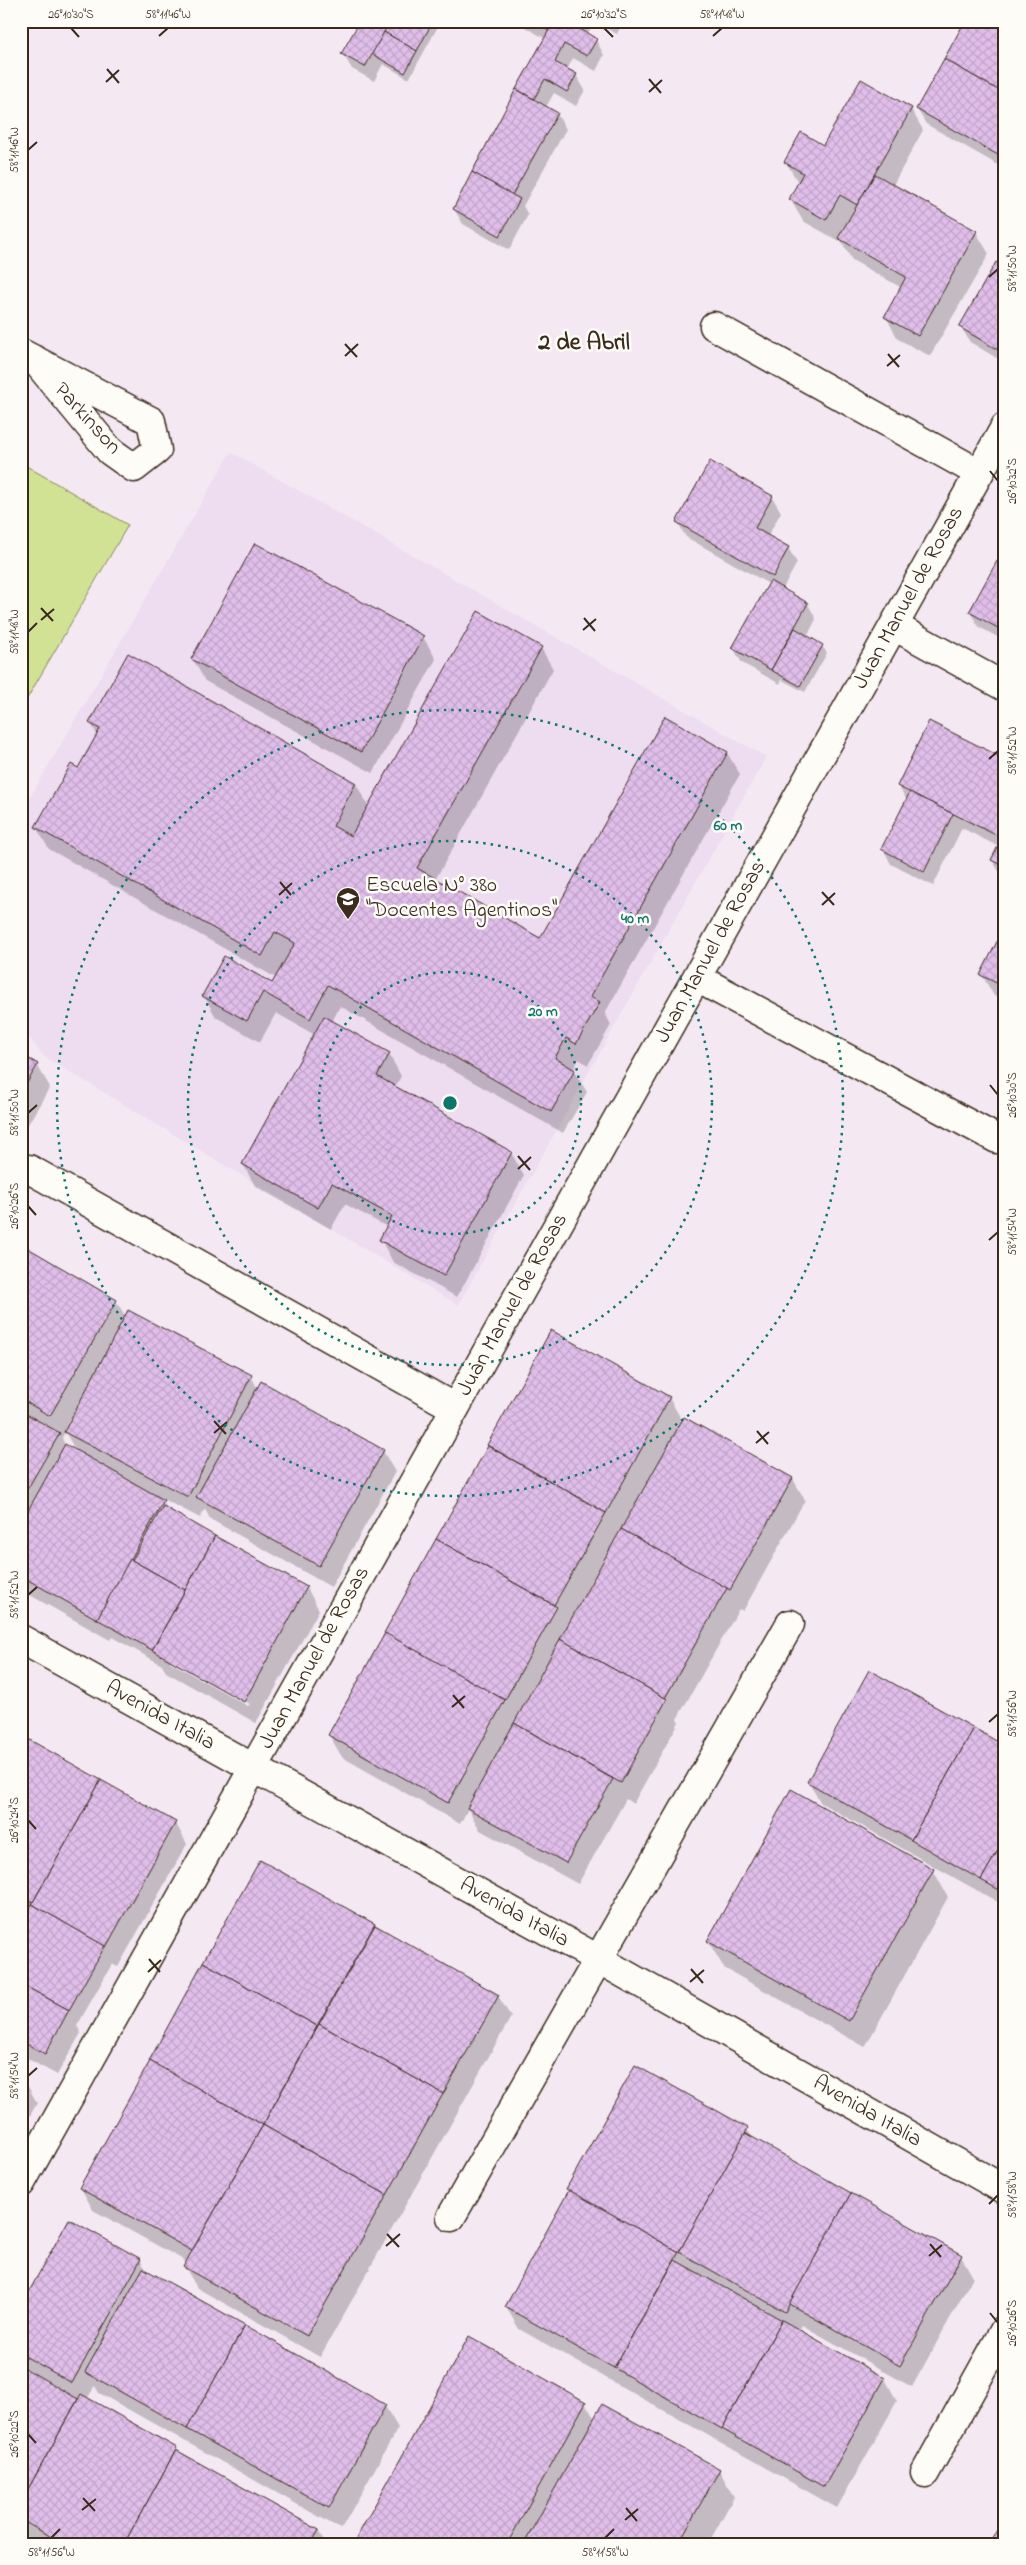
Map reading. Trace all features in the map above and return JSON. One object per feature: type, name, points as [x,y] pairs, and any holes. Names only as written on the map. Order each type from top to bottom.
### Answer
[{"type":"street","points":[[714,326],[979,473]]},
{"type":"street","name":"Juan Manuel de Rosas","points":[[21,2183],[1005,426]]},
{"type":"street","points":[[894,626],[1005,687]]},
{"type":"street","points":[[697,978],[997,1139]]},
{"type":"street","points":[[29,1169],[454,1408]]},
{"type":"street","points":[[451,2217],[790,1624]]},
{"type":"street","name":"Avenida Italia","points":[[21,1640],[598,1959],[1005,2190]]},
{"type":"street","points":[[925,2473],[1005,2329]]},
{"type":"path","points":[[21,32],[28,21]]},
{"type":"shaded area","name":"Escuela N° 380 \"Docentes Agentinos\"","points":[[231,452],[766,757],[458,1305],[43,1056],[21,1027],[21,813]]},
{"type":"green space","points":[[21,463],[128,525],[21,709]]},
{"type":"building","points":[[360,21],[391,21],[365,67],[341,54]]},
{"type":"building","points":[[390,21],[433,21],[417,51],[384,32]]},
{"type":"building","points":[[531,21],[554,21],[549,31]]},
{"type":"building","points":[[554,21],[578,21],[575,26],[597,39],[587,56],[564,44],[555,62],[577,74],[567,92],[545,79],[534,99],[516,89]]},
{"type":"building","points":[[965,21],[997,21],[1005,26],[1005,94],[944,59]]},
{"type":"building","points":[[384,32],[417,51],[405,73],[372,54]]},
{"type":"building","points":[[944,59],[1005,94],[1005,159],[916,109]]},
{"type":"building","points":[[861,79],[912,108],[857,205],[840,195],[826,220],[789,199],[803,173],[784,162],[801,132],[823,145]]},
{"type":"building","points":[[516,89],[558,113],[512,195],[472,172]]},
{"type":"building","points":[[472,172],[520,199],[500,236],[453,209]]},
{"type":"building","points":[[875,174],[977,231],[918,336],[884,317],[906,277],[838,238]]},
{"type":"building","points":[[996,262],[1005,267],[1005,338],[998,350],[959,327]]},
{"type":"building","points":[[710,461],[773,496],[755,528],[789,547],[773,577],[676,522]]},
{"type":"building","points":[[255,543],[424,636],[361,752],[191,659]]},
{"type":"building","points":[[997,561],[1005,565],[1005,632],[969,612]]},
{"type":"building","points":[[770,581],[808,603],[771,670],[732,648]]},
{"type":"building","points":[[478,611],[542,647],[417,868],[540,938],[665,716],[728,752],[590,997],[600,1002],[576,1044],[566,1038],[555,1058],[575,1070],[551,1112],[328,985],[310,1019],[263,992],[247,1021],[202,996],[224,956],[272,983],[295,943],[275,932],[262,956],[35,827],[71,764],[78,768],[100,729],[89,723],[128,653],[356,783],[333,826],[351,836]]},
{"type":"building","points":[[795,628],[823,645],[800,686],[771,670]]},
{"type":"building","points":[[929,721],[1005,759],[1005,832],[1002,838],[897,786]]},
{"type":"building","points":[[910,792],[953,814],[924,872],[881,849]]},
{"type":"building","points":[[1005,832],[1005,867],[991,860]]},
{"type":"building","points":[[1005,926],[1005,987],[980,975]]},
{"type":"building","points":[[324,1016],[390,1053],[377,1076],[512,1152],[444,1276],[379,1240],[392,1216],[332,1183],[318,1208],[242,1164]]},
{"type":"building","points":[[21,1054],[38,1064],[21,1093]]},
{"type":"building","points":[[21,1244],[117,1300],[50,1416],[21,1399]]},
{"type":"building","points":[[128,1310],[252,1375],[188,1497],[64,1432]]},
{"type":"building","points":[[551,1330],[670,1397],[606,1513],[487,1445]]},
{"type":"building","points":[[261,1381],[384,1450],[319,1566],[196,1497]]},
{"type":"building","points":[[21,1411],[60,1433],[21,1500]]},
{"type":"building","points":[[684,1417],[793,1478],[730,1590],[621,1529]]},
{"type":"building","points":[[65,1444],[164,1500],[97,1619],[21,1576],[21,1523]]},
{"type":"building","points":[[488,1446],[606,1513],[554,1605],[436,1539]]},
{"type":"building","points":[[163,1506],[215,1536],[185,1590],[132,1560]]},
{"type":"building","points":[[621,1529],[727,1588],[665,1698],[560,1639]]},
{"type":"building","points":[[215,1536],[307,1587],[244,1702],[152,1650]]},
{"type":"building","points":[[436,1539],[557,1607],[505,1700],[384,1633]]},
{"type":"building","points":[[130,1559],[185,1590],[152,1650],[97,1619]]},
{"type":"building","points":[[385,1633],[505,1700],[448,1803],[328,1735]]},
{"type":"building","points":[[560,1639],[667,1699],[621,1783],[514,1723]]},
{"type":"building","points":[[869,1670],[974,1728],[911,1840],[807,1782]]},
{"type":"building","points":[[514,1723],[613,1779],[566,1863],[467,1808]]},
{"type":"building","points":[[974,1728],[1005,1746],[1005,1838],[981,1880],[911,1840]]},
{"type":"building","points":[[21,1735],[101,1780],[33,1902],[21,1895]]},
{"type":"building","points":[[101,1780],[176,1822],[106,1947],[32,1904]]},
{"type":"building","points":[[791,1789],[934,1869],[849,2021],[707,1941]]},
{"type":"building","points":[[1005,1838],[1005,1893],[981,1880]]},
{"type":"building","points":[[260,1860],[375,1924],[317,2026],[203,1962]]},
{"type":"building","points":[[32,1904],[105,1946],[69,2010],[21,1984],[21,1923]]},
{"type":"building","points":[[375,1925],[499,1995],[443,2094],[319,2024]]},
{"type":"building","points":[[203,1962],[317,2026],[263,2125],[149,2061]]},
{"type":"building","points":[[21,1984],[69,2010],[45,2054],[21,2041]]},
{"type":"building","points":[[319,2024],[443,2094],[387,2195],[263,2125]]},
{"type":"building","points":[[150,2061],[263,2125],[192,2251],[79,2188]]},
{"type":"building","points":[[635,2065],[748,2128],[679,2252],[566,2189]]},
{"type":"building","points":[[263,2125],[387,2195],[307,2336],[183,2267]]},
{"type":"building","points":[[745,2133],[851,2193],[785,2312],[679,2252]]},
{"type":"building","points":[[569,2190],[679,2252],[614,2368],[505,2307]]},
{"type":"building","points":[[851,2193],[962,2255],[900,2366],[789,2304]]},
{"type":"building","points":[[69,2219],[141,2259],[72,2383],[21,2354],[21,2306]]},
{"type":"building","points":[[675,2260],[782,2320],[722,2429],[614,2368]]},
{"type":"building","points":[[143,2268],[245,2325],[187,2429],[85,2372]]},
{"type":"building","points":[[782,2320],[885,2378],[824,2487],[722,2429]]},
{"type":"building","points":[[245,2325],[386,2405],[329,2508],[187,2429]]},
{"type":"building","points":[[469,2336],[586,2402],[507,2544],[353,2544]]},
{"type":"building","points":[[21,2366],[78,2399],[21,2502]]},
{"type":"building","points":[[81,2394],[177,2448],[124,2544],[64,2544],[21,2520],[21,2502]]},
{"type":"building","points":[[602,2404],[720,2469],[678,2544],[524,2544]]},
{"type":"building","points":[[176,2450],[319,2530],[311,2544],[124,2544]]},
{"type":"building","points":[[1005,2518],[1005,2544],[990,2544]]},
{"type":"place","name":"Escuela N° 380 \"Docentes Agentinos\"","points":[[348,920]]},
{"type":"district","name":"2 de Abril","points":[[584,343]]}]
